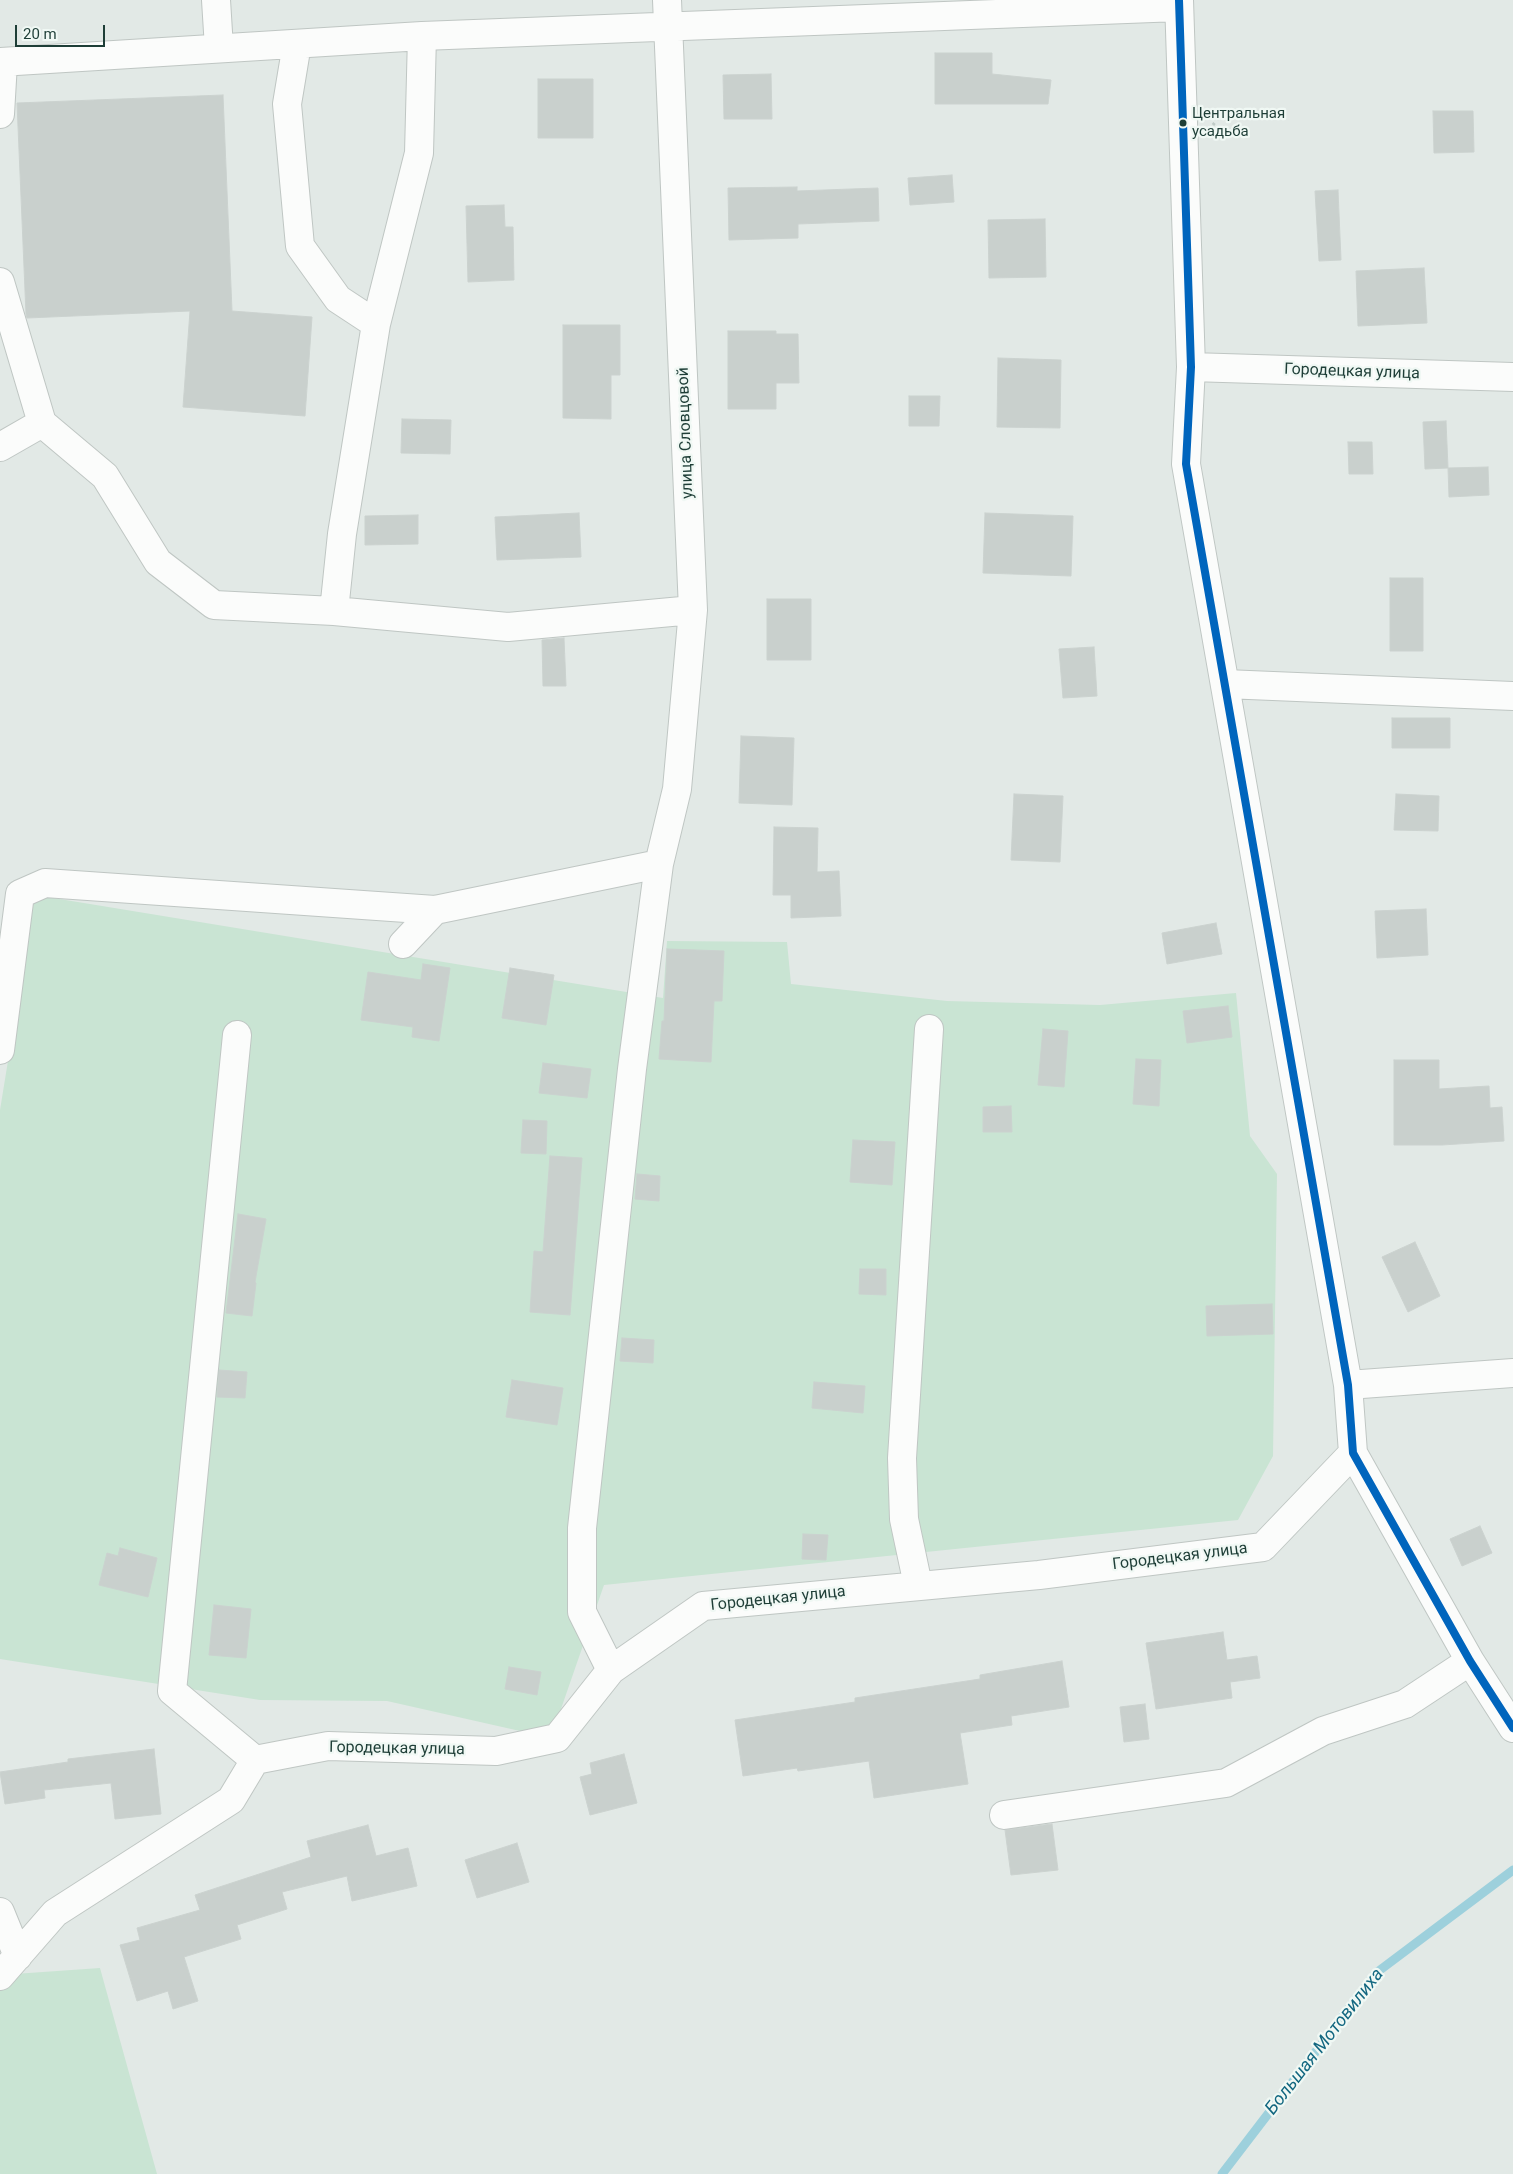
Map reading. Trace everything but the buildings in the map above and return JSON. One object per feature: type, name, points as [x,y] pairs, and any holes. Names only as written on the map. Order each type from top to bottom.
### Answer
[{"type":"street","points":[[216,0],[219,48]]},
{"type":"street","name":"улица Словцовой","points":[[611,1670],[582,1612],[582,1528],[632,1069],[660,864],[676,789],[693,610],[667,0]]},
{"type":"street","points":[[0,114],[1,62],[422,36],[668,28],[1179,3],[1191,367],[1186,464],[1348,1385],[1354,1453],[1470,1661],[1513,1728]]},
{"type":"street","points":[[334,611],[342,534],[376,324],[420,153],[422,36]]},
{"type":"street","points":[[297,44],[288,104],[300,246],[338,299],[376,324]]},
{"type":"street","points":[[0,282],[42,423],[106,476],[158,562],[214,605],[334,611],[508,627],[693,610]]},
{"type":"street","name":"Городецкая улица","points":[[1191,367],[1513,378]]},
{"type":"street","points":[[0,447],[42,423]]},
{"type":"street","points":[[1226,684],[1513,696]]},
{"type":"street","points":[[0,1050],[20,894],[45,883],[435,910],[660,864]]},
{"type":"street","points":[[403,944],[435,910]]},
{"type":"street","points":[[918,1585],[904,1519],[902,1458],[929,1029]]},
{"type":"street","points":[[0,1976],[55,1913],[231,1800],[254,1760],[172,1692],[237,1035]]},
{"type":"street","points":[[1348,1385],[1513,1374]]},
{"type":"street","name":"Городецкая улица","points":[[254,1760],[328,1746],[496,1751],[557,1738],[611,1670],[703,1606],[1039,1575],[1263,1547],[1354,1453]]},
{"type":"street","points":[[1004,1815],[1226,1783],[1323,1731],[1405,1704],[1470,1661]]},
{"type":"street","points":[[0,1912],[18,1956]]},
{"type":"green space","points":[[35,895],[663,998],[667,941],[787,942],[791,984],[947,1001],[1100,1005],[1236,993],[1250,1136],[1277,1174],[1273,1456],[1238,1520],[604,1585],[554,1729],[520,1731],[387,1701],[260,1700],[0,1659],[0,1110]]},
{"type":"green space","points":[[100,1968],[157,2174],[0,2174],[0,1975]]},
{"type":"waterway","name":"Большая Мотовилиха","points":[[1222,2174],[1376,1973],[1513,1870]]},
{"type":"transit line","points":[[1179,0],[1191,367],[1186,464],[1348,1385],[1353,1453],[1470,1661],[1513,1728]]},
{"type":"place","name":"Центральная усадьба","points":[[1183,123]]}]
